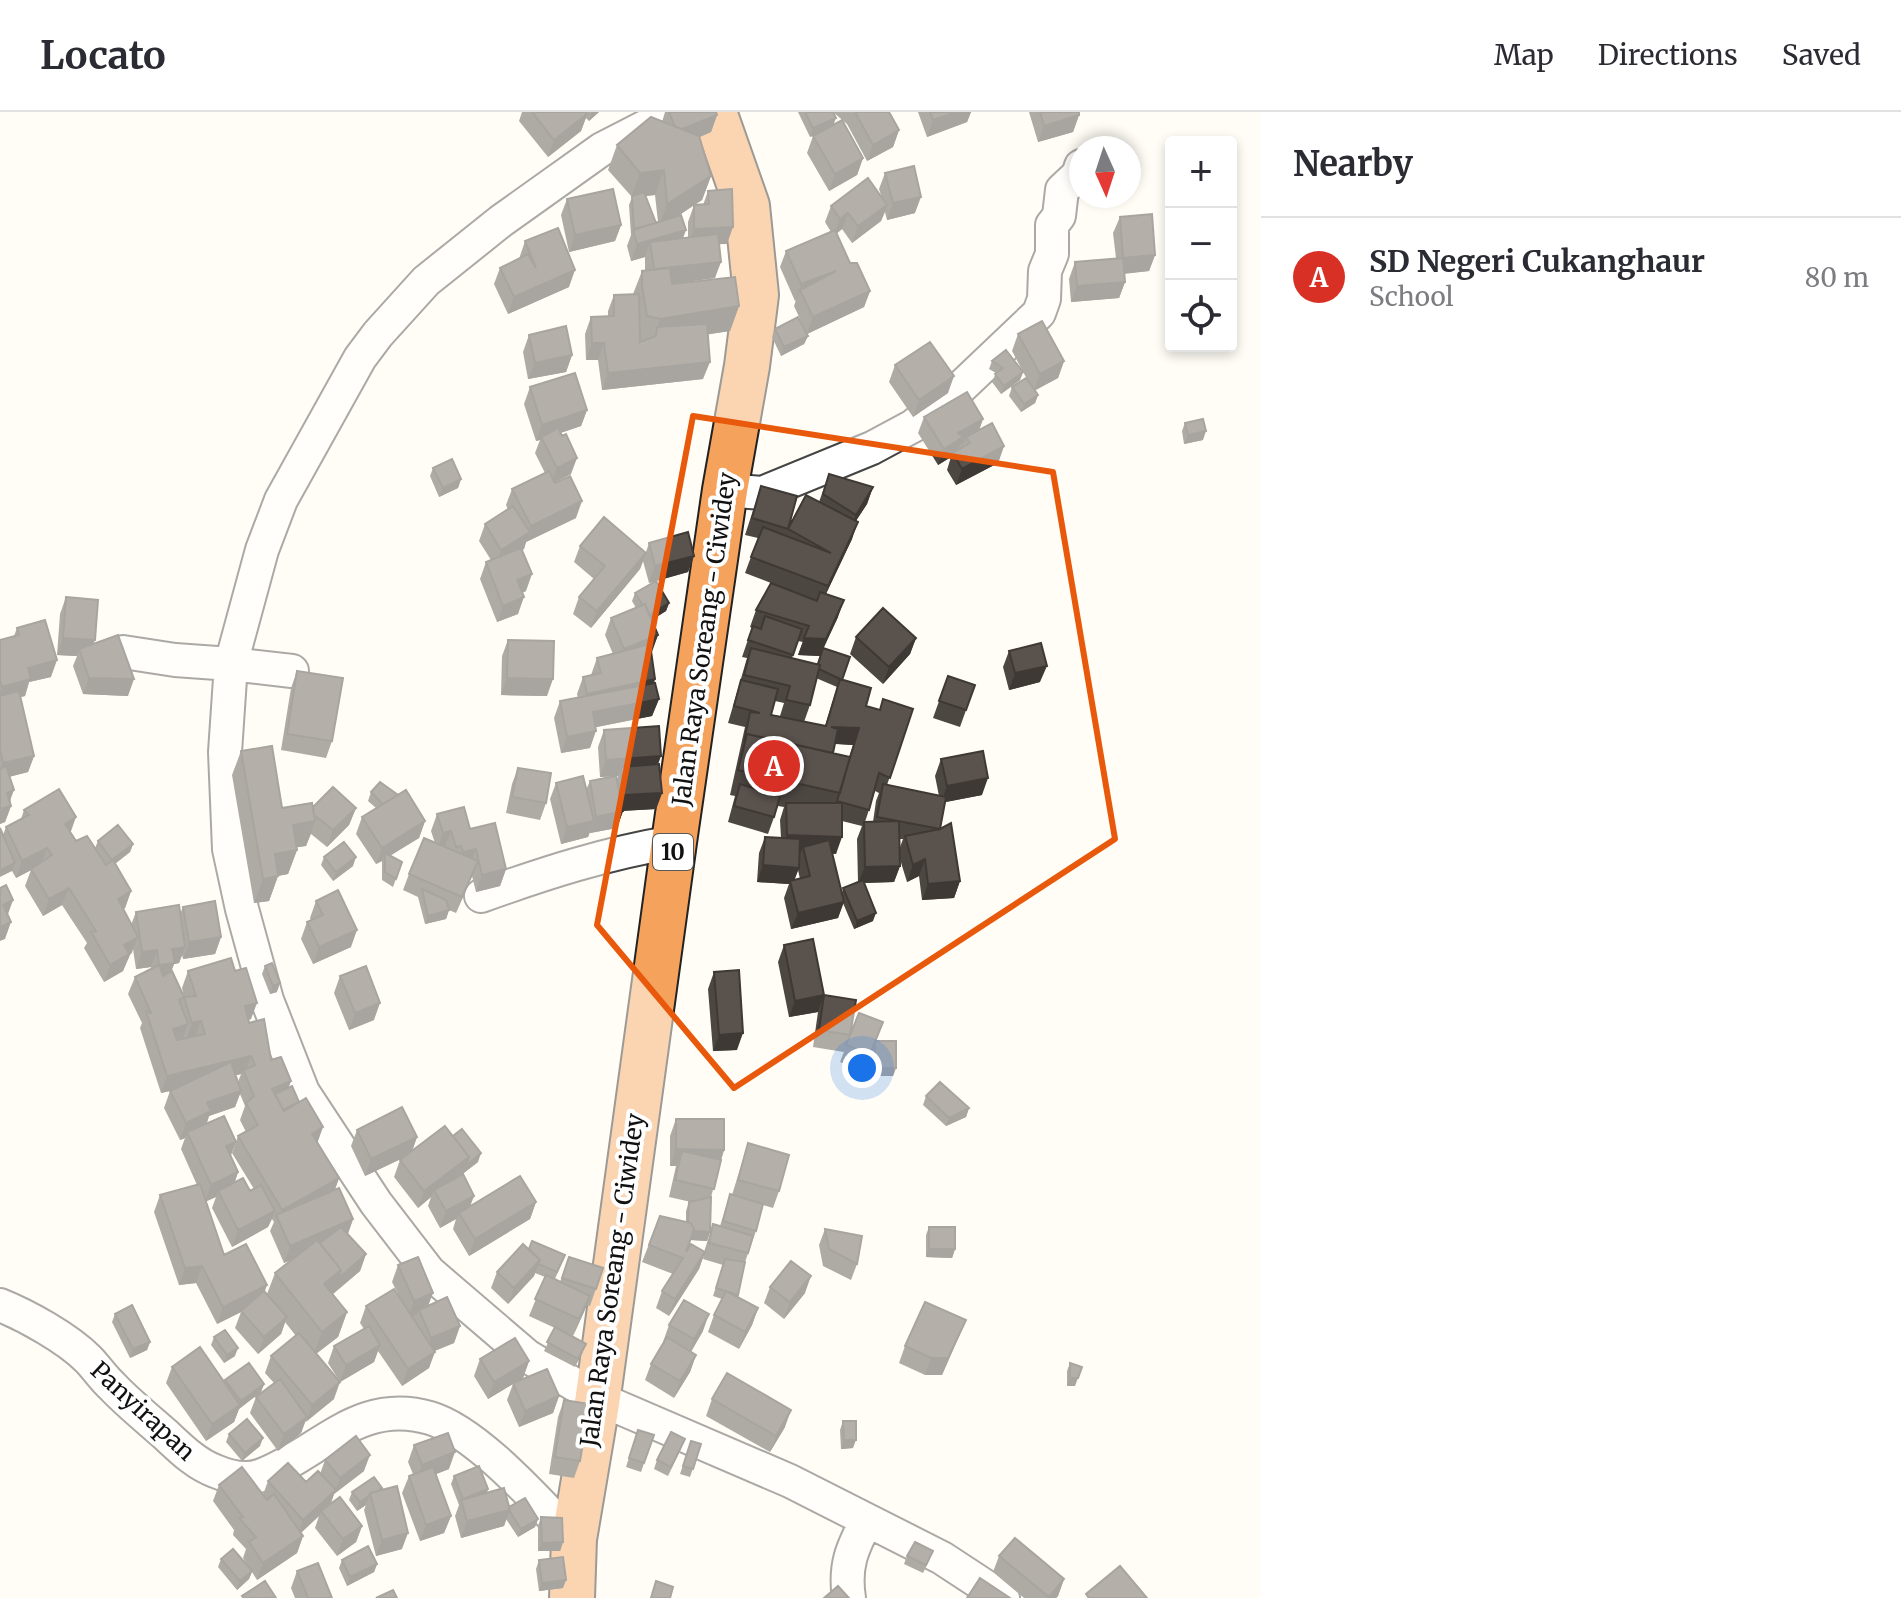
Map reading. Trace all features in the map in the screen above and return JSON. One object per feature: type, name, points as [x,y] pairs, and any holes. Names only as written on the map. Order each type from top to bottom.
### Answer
[{"type":"highway","name":"Jalan Raya Soreang - Ciwidey","points":[[572,1598],[574,1539],[597,1398],[725,490],[756,295],[747,206],[714,112]]},
{"type":"street","points":[[674,112],[602,149],[501,221],[426,281],[360,358],[281,500],[262,550],[231,664],[225,752],[229,849],[242,909],[267,1000],[303,1092],[383,1213],[429,1272],[527,1356],[597,1398],[790,1481],[942,1558],[1003,1598]]},
{"type":"street","points":[[725,490],[762,493],[829,467],[913,426],[957,391],[1039,313],[1044,299],[1045,271],[1052,254],[1052,225],[1059,216],[1062,190],[1069,183]]},
{"type":"street","points":[[123,652],[292,671]]},
{"type":"street","points":[[481,896],[559,868],[618,852],[674,842]]},
{"type":"street","name":"Panyirapan","points":[[0,1305],[31,1318],[86,1357],[111,1386],[172,1441],[198,1463],[216,1472],[234,1477],[261,1476],[340,1429],[363,1420],[411,1415],[431,1418],[454,1429],[497,1462],[574,1539]]},
{"type":"street","points":[[849,1598],[845,1575],[851,1552],[867,1520]]},
{"type":"highlighted area","points":[[693,416],[1053,472],[1115,839],[734,1088],[597,925]]},
{"type":"building","points":[[532,112],[585,112],[587,114],[554,140]]},
{"type":"building","points":[[669,112],[716,112],[717,115],[682,129],[675,127]]},
{"type":"building","points":[[805,112],[833,112],[836,118],[813,128]]},
{"type":"building","points":[[855,112],[889,112],[899,130],[873,145]]},
{"type":"building","points":[[930,112],[956,112],[933,120]]},
{"type":"building","points":[[1040,112],[1079,112],[1079,115],[1044,126]]},
{"type":"building","points":[[651,117],[699,136],[711,176],[667,204],[664,170],[640,173],[617,145]]},
{"type":"building","points":[[842,120],[863,158],[835,174],[813,136]]},
{"type":"building","points":[[914,166],[921,197],[893,203],[885,173]]},
{"type":"building","points":[[868,178],[887,205],[858,226],[848,213],[840,219],[831,206]]},
{"type":"building","points":[[613,189],[621,225],[575,235],[567,199]]},
{"type":"building","points":[[732,189],[733,227],[694,229],[694,205],[709,204],[708,191]]},
{"type":"building","points":[[644,192],[656,223],[634,229],[632,196]]},
{"type":"building","points":[[1152,214],[1155,255],[1123,258],[1120,217]]},
{"type":"building","points":[[681,215],[686,230],[637,244],[633,230]]},
{"type":"building","points":[[558,228],[575,270],[514,297],[500,268],[528,254],[536,268],[525,241]]},
{"type":"building","points":[[835,230],[850,263],[857,263],[870,291],[813,317],[800,290],[836,271],[801,284],[786,251]]},
{"type":"building","points":[[718,234],[721,262],[654,269],[650,242]]},
{"type":"building","points":[[1123,258],[1125,282],[1077,286],[1075,262]]},
{"type":"building","points":[[670,268],[672,284],[735,277],[739,306],[660,319],[647,316],[642,271]]},
{"type":"building","points":[[639,294],[640,342],[656,336],[657,327],[707,324],[710,362],[608,373],[604,343],[592,343],[591,317],[614,316],[614,295]]},
{"type":"building","points":[[798,317],[808,336],[784,347],[775,329]]},
{"type":"building","points":[[1042,321],[1064,361],[1040,374],[1018,334]]},
{"type":"building","points":[[566,326],[572,355],[535,363],[529,335]]},
{"type":"building","points":[[930,342],[954,376],[919,400],[895,365]]},
{"type":"building","points":[[1006,350],[1023,372],[1004,386],[995,374],[1003,368],[992,361]]},
{"type":"building","points":[[575,373],[587,410],[542,425],[530,387]]},
{"type":"building","points":[[1026,378],[1038,395],[1024,404],[1012,387]]},
{"type":"building","points":[[967,392],[983,419],[958,433],[963,437],[944,449],[924,417]]},
{"type":"building","points":[[1203,419],[1206,431],[1188,435],[1185,423]]},
{"type":"building","points":[[992,423],[1004,446],[962,469],[953,453],[970,443],[966,437]]},
{"type":"building","points":[[558,428],[562,436],[566,434],[577,458],[557,468],[541,437]]},
{"type":"building","points":[[452,459],[461,479],[443,488],[433,468]]},
{"type":"building","points":[[549,471],[555,483],[570,476],[582,501],[531,526],[512,489]]},
{"type":"building","points":[[829,474],[873,487],[856,515],[823,494]]},
{"type":"building","points":[[761,486],[797,496],[788,529],[752,518]]},
{"type":"building","points":[[806,495],[858,522],[828,586],[751,557],[763,527],[831,553],[788,529]]},
{"type":"building","points":[[513,506],[530,532],[501,550],[485,524]]},
{"type":"building","points":[[604,517],[646,553],[597,611],[579,597],[605,566],[580,546]]},
{"type":"building","points":[[688,532],[694,556],[655,566],[649,543]]},
{"type":"building","points":[[521,548],[532,574],[517,580],[524,597],[503,606],[486,562]]},
{"type":"building","points":[[656,581],[669,603],[649,615],[645,604],[635,593]]},
{"type":"building","points":[[771,583],[817,601],[820,592],[844,600],[826,639],[804,638],[809,626],[756,610]]},
{"type":"building","points":[[66,597],[98,600],[95,640],[63,638]]},
{"type":"building","points":[[645,604],[658,635],[624,649],[611,618]]},
{"type":"building","points":[[883,608],[916,638],[889,667],[856,637]]},
{"type":"building","points":[[765,616],[802,629],[793,655],[748,640],[753,626],[761,629]]},
{"type":"building","points":[[45,620],[57,660],[28,668],[31,679],[2,687],[0,640],[19,635],[17,628]]},
{"type":"building","points":[[118,635],[134,679],[89,678],[79,649]]},
{"type":"building","points":[[508,640],[554,641],[553,679],[507,678]]},
{"type":"building","points":[[1041,643],[1047,666],[1015,673],[1009,651]]},
{"type":"building","points":[[650,644],[655,679],[587,694],[583,677],[601,673],[597,658]]},
{"type":"building","points":[[751,648],[820,665],[810,705],[786,700],[790,686],[744,675]]},
{"type":"building","points":[[823,648],[850,657],[842,680],[819,669]]},
{"type":"building","points":[[297,671],[343,678],[332,741],[287,734]]},
{"type":"building","points":[[948,676],[975,685],[966,710],[939,701]]},
{"type":"building","points":[[840,679],[871,688],[866,706],[880,710],[883,699],[913,709],[890,778],[879,773],[869,810],[837,801],[859,728],[831,727],[838,729],[833,753],[747,734],[744,742],[750,712],[760,713],[734,706],[741,680],[778,689],[771,715],[826,726]]},
{"type":"building","points":[[655,683],[659,699],[593,712],[596,731],[567,737],[560,701]]},
{"type":"building","points":[[19,691],[34,756],[3,763],[0,696]]},
{"type":"building","points":[[659,726],[661,756],[606,760],[604,730]]},
{"type":"building","points":[[747,734],[850,757],[840,793],[738,770]]},
{"type":"building","points":[[272,746],[282,808],[312,803],[315,821],[293,825],[297,850],[275,854],[278,876],[263,879],[241,751]]},
{"type":"building","points":[[983,751],[988,778],[947,786],[941,759]]},
{"type":"building","points":[[659,764],[662,793],[623,795],[621,767]]},
{"type":"building","points":[[6,766],[14,790],[7,793],[11,806],[0,809],[0,769]]},
{"type":"building","points":[[518,768],[551,773],[546,803],[512,797]]},
{"type":"building","points":[[583,776],[594,821],[567,827],[556,783]]},
{"type":"building","points":[[616,776],[623,811],[596,817],[590,781]]},
{"type":"building","points":[[380,782],[398,795],[383,804],[371,792]]},
{"type":"building","points":[[740,784],[780,796],[774,817],[734,806]]},
{"type":"building","points":[[883,784],[946,797],[940,829],[877,817]]},
{"type":"building","points":[[333,787],[356,808],[333,830],[314,815],[313,807]]},
{"type":"building","points":[[59,789],[76,817],[65,824],[76,841],[87,836],[106,865],[113,860],[131,891],[118,899],[138,937],[124,945],[129,954],[110,965],[91,932],[96,931],[69,888],[49,899],[31,869],[52,855],[47,848],[22,861],[6,827],[29,815],[24,810]]},
{"type":"building","points":[[406,790],[425,821],[382,848],[362,817]]},
{"type":"building","points":[[786,803],[842,803],[842,837],[787,835]]},
{"type":"building","points":[[464,807],[470,829],[495,823],[506,869],[482,875],[476,849],[463,852],[461,846],[456,847],[451,831],[443,833],[437,814]]},
{"type":"building","points":[[899,821],[900,866],[865,867],[864,822]]},
{"type":"building","points":[[951,823],[960,881],[928,884],[925,859],[913,865],[905,836],[940,829]]},
{"type":"building","points":[[118,825],[133,844],[112,860],[98,841]]},
{"type":"building","points":[[0,828],[15,863],[0,870]]},
{"type":"building","points":[[765,837],[800,839],[799,868],[763,865]]},
{"type":"building","points":[[424,838],[478,861],[462,897],[409,874]]},
{"type":"building","points":[[829,840],[844,902],[798,913],[790,881],[810,876],[803,847]]},
{"type":"building","points":[[344,842],[356,857],[336,872],[324,857]]},
{"type":"building","points":[[385,853],[402,862],[396,879],[385,872]]},
{"type":"building","points":[[863,880],[876,913],[857,921],[843,888]]},
{"type":"building","points":[[6,885],[13,900],[3,905],[11,922],[0,927],[0,888]]},
{"type":"building","points":[[422,889],[446,900],[449,910],[428,916]]},
{"type":"building","points":[[338,890],[357,930],[319,947],[307,922],[323,915],[316,901]]},
{"type":"building","points":[[215,901],[221,937],[189,942],[183,907]]},
{"type":"building","points":[[179,905],[185,947],[172,949],[175,963],[159,965],[157,950],[142,952],[136,912]]},
{"type":"building","points":[[813,939],[824,995],[795,1001],[784,945]]},
{"type":"building","points":[[231,958],[235,971],[246,968],[257,1003],[245,1006],[249,1023],[264,1019],[271,1060],[281,1057],[291,1081],[272,1089],[284,1111],[306,1098],[323,1127],[312,1134],[339,1178],[282,1210],[238,1136],[258,1125],[246,1103],[254,1096],[243,1070],[255,1065],[251,1056],[167,1076],[146,1011],[151,1013],[135,977],[159,965],[163,976],[172,971],[184,997],[196,996],[188,971]],"holes":[[[184,997],[192,1023],[201,1021],[205,1034],[177,1040],[173,1029],[188,1024],[179,1000]]]},
{"type":"building","points":[[272,963],[280,983],[273,986],[265,966]]},
{"type":"building","points":[[366,966],[380,1003],[355,1013],[340,976]]},
{"type":"building","points":[[739,970],[743,1033],[719,1035],[714,972]]},
{"type":"building","points":[[824,995],[856,1000],[850,1035],[819,1030]]},
{"type":"building","points":[[859,1013],[883,1022],[870,1054],[846,1045]]},
{"type":"building","points":[[875,1041],[896,1041],[896,1068],[875,1068]]},
{"type":"building","points":[[231,1062],[241,1091],[207,1102],[211,1111],[186,1123],[170,1091]]},
{"type":"building","points":[[940,1082],[969,1108],[949,1118],[926,1096]]},
{"type":"building","points":[[292,1086],[299,1102],[283,1110],[275,1094]]},
{"type":"building","points":[[402,1107],[417,1137],[371,1159],[357,1130]]},
{"type":"building","points":[[224,1116],[236,1142],[226,1146],[238,1172],[211,1185],[187,1132]]},
{"type":"building","points":[[676,1119],[724,1119],[724,1150],[676,1149]]},
{"type":"building","points":[[445,1126],[469,1157],[424,1191],[400,1160]]},
{"type":"building","points":[[462,1129],[481,1153],[466,1166],[469,1157],[453,1136]]},
{"type":"building","points":[[748,1143],[789,1155],[779,1191],[738,1180]]},
{"type":"building","points":[[682,1151],[721,1160],[714,1189],[675,1180]]},
{"type":"building","points":[[463,1174],[474,1196],[446,1211],[434,1190]]},
{"type":"building","points":[[520,1176],[536,1202],[475,1239],[459,1213]]},
{"type":"building","points":[[243,1178],[250,1191],[261,1185],[275,1211],[238,1230],[218,1191]]},
{"type":"building","points":[[200,1184],[224,1255],[246,1244],[267,1285],[223,1307],[202,1266],[185,1268],[160,1195]]},
{"type":"building","points":[[339,1188],[353,1219],[290,1246],[276,1215]]},
{"type":"building","points":[[730,1194],[763,1204],[756,1231],[723,1221]]},
{"type":"building","points":[[711,1197],[710,1232],[694,1231],[688,1222],[689,1202]]},
{"type":"building","points":[[660,1216],[691,1223],[694,1229],[686,1252],[691,1244],[705,1252],[675,1299],[662,1291],[683,1258],[649,1245]]},
{"type":"building","points":[[713,1224],[753,1236],[748,1253],[709,1243]]},
{"type":"building","points":[[341,1227],[366,1254],[339,1278],[341,1270],[320,1243]]},
{"type":"building","points":[[929,1227],[955,1227],[955,1249],[929,1249]]},
{"type":"building","points":[[825,1229],[862,1236],[857,1264],[829,1249]]},
{"type":"building","points":[[317,1240],[341,1270],[324,1284],[347,1312],[322,1332],[275,1273]]},
{"type":"building","points":[[532,1241],[565,1255],[557,1272],[538,1264],[540,1260],[529,1249]]},
{"type":"building","points":[[523,1244],[540,1260],[514,1288],[497,1272]]},
{"type":"building","points":[[418,1257],[433,1293],[414,1301],[398,1265]]},
{"type":"building","points":[[569,1257],[603,1268],[596,1289],[562,1278]]},
{"type":"building","points":[[725,1259],[745,1262],[738,1295],[716,1288]]},
{"type":"building","points":[[791,1261],[811,1276],[790,1302],[770,1287]]},
{"type":"building","points":[[546,1275],[590,1296],[579,1319],[535,1299]]},
{"type":"building","points":[[394,1289],[435,1352],[408,1369],[366,1306]]},
{"type":"building","points":[[264,1291],[287,1317],[264,1337],[241,1311]]},
{"type":"building","points":[[726,1291],[758,1308],[745,1332],[714,1315]]},
{"type":"building","points":[[447,1297],[460,1326],[431,1338],[419,1310]]},
{"type":"building","points":[[684,1300],[709,1314],[694,1339],[669,1325]]},
{"type":"building","points":[[925,1302],[966,1320],[948,1358],[931,1358],[905,1346]]},
{"type":"building","points":[[132,1305],[150,1342],[133,1349],[115,1314]]},
{"type":"building","points":[[369,1326],[380,1345],[346,1365],[334,1346]]},
{"type":"building","points":[[555,1327],[586,1344],[578,1359],[547,1342]]},
{"type":"building","points":[[225,1330],[238,1348],[227,1355],[214,1337]]},
{"type":"building","points":[[299,1333],[340,1382],[312,1405],[271,1356]]},
{"type":"building","points":[[667,1337],[696,1355],[680,1381],[651,1364]]},
{"type":"building","points":[[515,1338],[529,1361],[494,1382],[480,1359]]},
{"type":"building","points":[[200,1347],[240,1405],[212,1424],[172,1367]]},
{"type":"building","points":[[249,1363],[264,1384],[241,1401],[225,1380]]},
{"type":"building","points":[[1070,1363],[1082,1367],[1078,1378],[1070,1378]]},
{"type":"building","points":[[547,1369],[559,1396],[525,1411],[513,1383]]},
{"type":"building","points":[[727,1373],[791,1410],[776,1436],[712,1399]]},
{"type":"building","points":[[280,1379],[307,1417],[284,1434],[256,1397]]},
{"type":"building","points":[[564,1400],[589,1404],[580,1461],[555,1457]]},
{"type":"building","points":[[247,1419],[263,1438],[245,1453],[229,1434]]},
{"type":"building","points":[[843,1421],[856,1421],[856,1440],[844,1440]]},
{"type":"building","points":[[638,1430],[654,1435],[644,1463],[629,1458]]},
{"type":"building","points":[[671,1432],[685,1439],[671,1467],[657,1460]]},
{"type":"building","points":[[448,1433],[455,1452],[422,1465],[414,1445]]},
{"type":"building","points":[[356,1436],[370,1455],[340,1478],[325,1460]]},
{"type":"building","points":[[691,1441],[701,1444],[693,1469],[683,1466]]},
{"type":"building","points":[[288,1463],[306,1482],[318,1471],[336,1490],[303,1520],[268,1481]]},
{"type":"building","points":[[479,1466],[488,1489],[463,1499],[454,1476]]},
{"type":"building","points":[[242,1467],[267,1500],[274,1494],[303,1536],[263,1563],[249,1542],[256,1537],[239,1518],[243,1517],[219,1485]]},
{"type":"building","points":[[433,1467],[451,1516],[426,1525],[409,1476]]},
{"type":"building","points":[[374,1477],[382,1488],[360,1502],[352,1492]]},
{"type":"building","points":[[397,1486],[408,1533],[382,1540],[370,1493]]},
{"type":"building","points":[[504,1488],[510,1510],[467,1521],[461,1500]]},
{"type":"building","points":[[340,1497],[362,1526],[343,1539],[321,1511]]},
{"type":"building","points":[[525,1498],[538,1519],[521,1529],[509,1507]]},
{"type":"building","points":[[541,1517],[562,1518],[563,1542],[542,1543]]},
{"type":"building","points":[[1015,1538],[1064,1579],[1049,1597],[999,1556]]},
{"type":"building","points":[[915,1542],[933,1551],[926,1565],[907,1556]]},
{"type":"building","points":[[368,1546],[377,1564],[350,1577],[342,1560]]},
{"type":"building","points":[[233,1549],[252,1571],[240,1581],[221,1559]]},
{"type":"building","points":[[563,1557],[566,1580],[542,1583],[539,1560]]},
{"type":"building","points":[[318,1563],[332,1598],[308,1598],[297,1571]]},
{"type":"building","points":[[1120,1566],[1147,1598],[1089,1598],[1086,1594]]},
{"type":"building","points":[[980,1578],[1010,1598],[967,1598]]},
{"type":"building","points":[[265,1581],[276,1598],[242,1596]]},
{"type":"building","points":[[656,1581],[673,1587],[670,1598],[651,1598]]},
{"type":"building","points":[[838,1586],[849,1598],[824,1598]]},
{"type":"building","points":[[393,1590],[397,1598],[376,1598]]},
{"type":"place","name":"SD Negeri Cukanghaur","points":[[774,766]]}]
